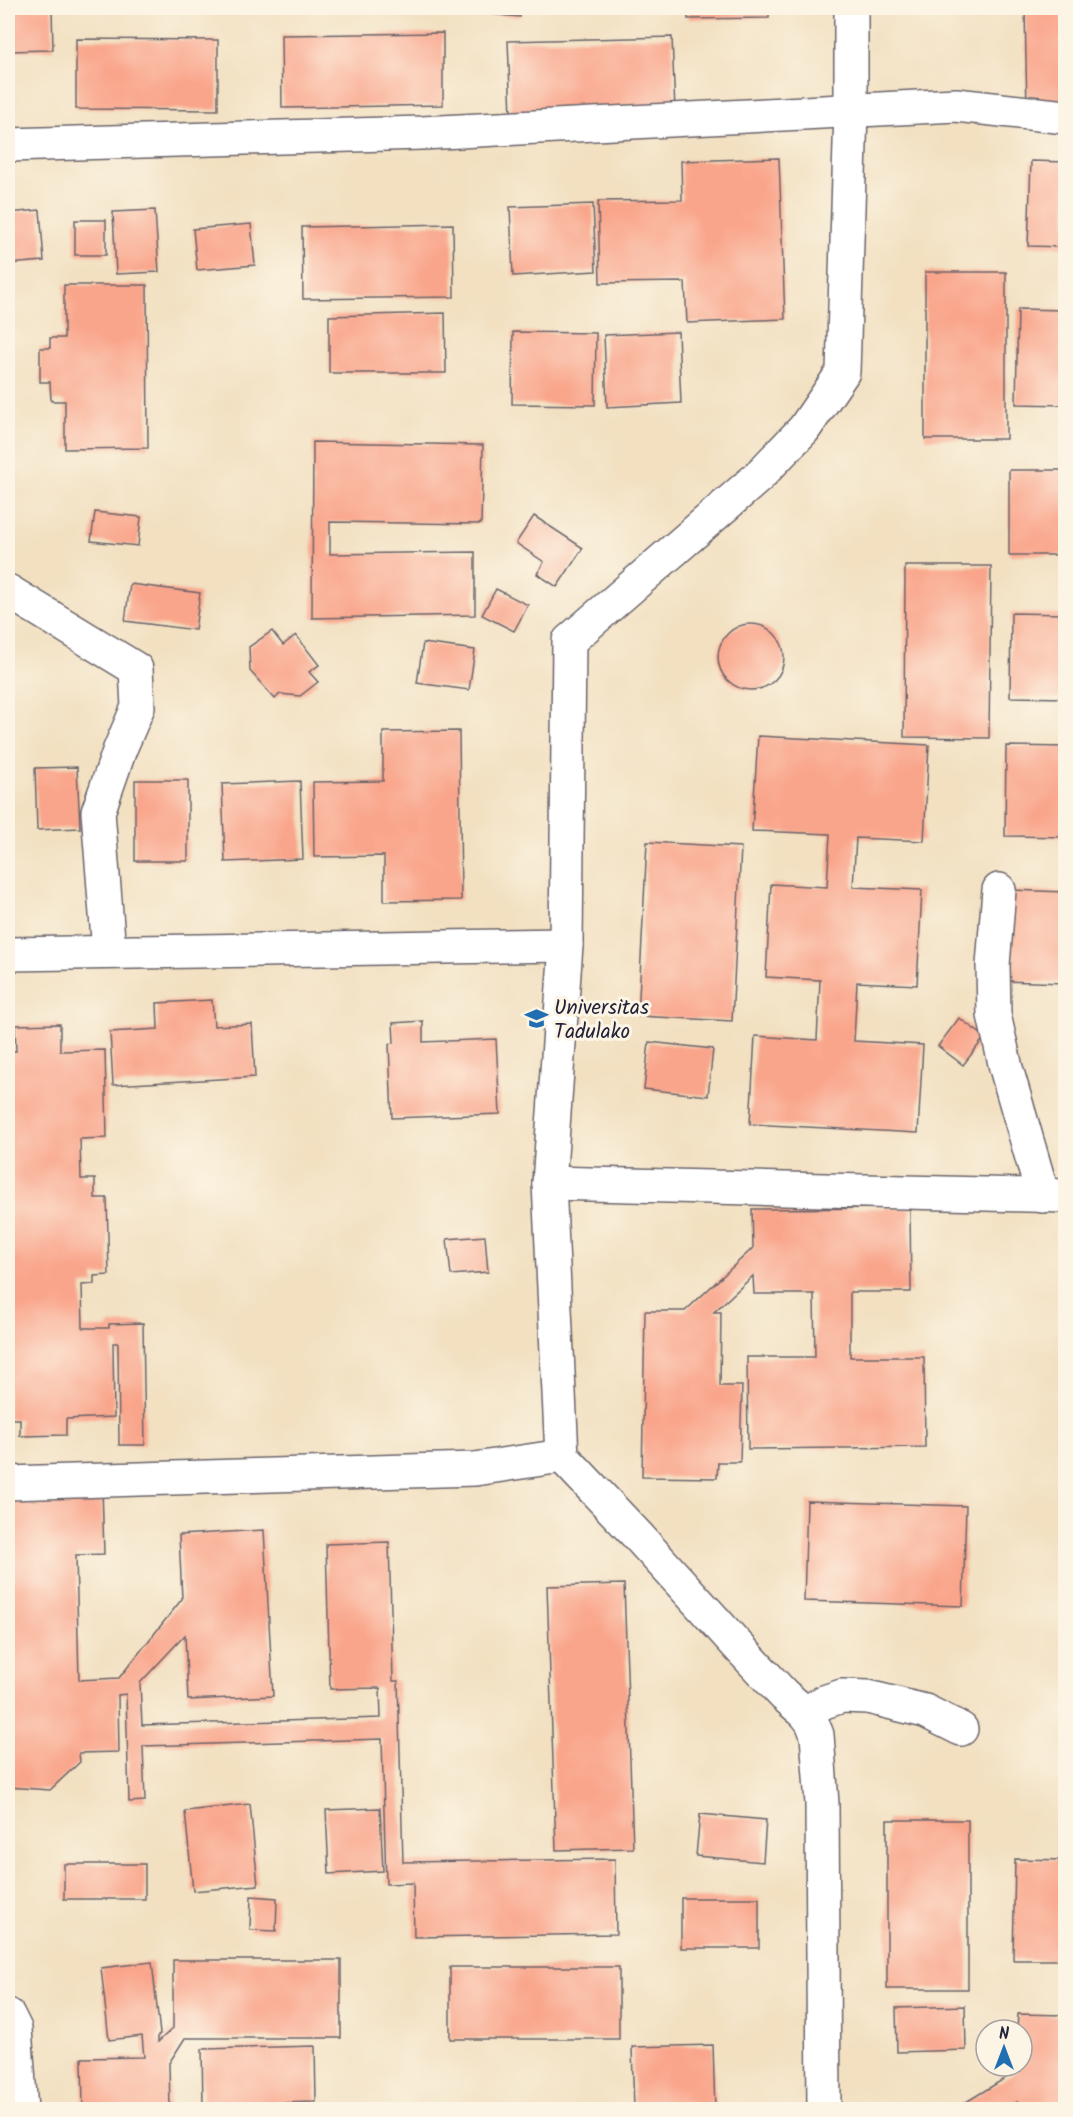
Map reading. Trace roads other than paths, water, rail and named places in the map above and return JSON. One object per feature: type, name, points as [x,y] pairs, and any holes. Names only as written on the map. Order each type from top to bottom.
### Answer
[{"type":"lane","points":[[824,2109],[822,1804],[817,1735],[812,1722],[805,1713],[784,1695],[562,1456],[549,1183],[566,945],[569,641],[757,478],[804,429],[843,372],[851,111],[851,8]]},
{"type":"lane","points":[[8,145],[422,133],[956,105],[1065,117]]},
{"type":"lane","points":[[8,591],[136,669],[138,707],[120,748],[98,812],[109,952]]},
{"type":"lane","points":[[549,1183],[1054,1196],[1006,1068],[994,1015],[993,965],[999,890]]},
{"type":"lane","points":[[8,954],[566,945]]},
{"type":"lane","points":[[8,1483],[476,1469],[562,1456]]},
{"type":"lane","points":[[805,1713],[824,1702],[842,1696],[868,1697],[925,1711],[961,1729]]},
{"type":"lane","points":[[8,2015],[15,2029],[21,2109]]},
{"type":"place","name":"Universitas Tadulako","points":[[536,1019]]}]
